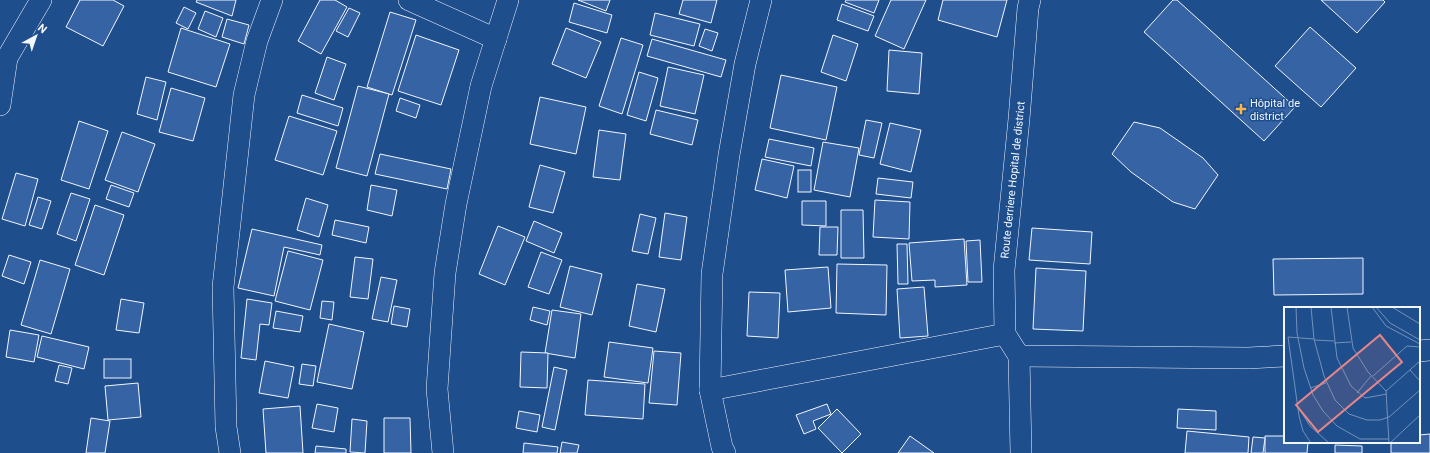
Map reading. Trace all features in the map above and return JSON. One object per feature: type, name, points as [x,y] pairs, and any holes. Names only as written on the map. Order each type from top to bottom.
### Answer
[{"type":"street","points":[[0,105],[4,63],[41,0]]},
{"type":"street","points":[[230,453],[226,427],[223,287],[244,95],[257,41],[272,0]]},
{"type":"street","points":[[409,0],[496,39]]},
{"type":"street","points":[[443,453],[438,389],[445,273],[456,204],[481,86],[508,0]]},
{"type":"street","points":[[725,453],[722,448],[710,390],[712,274],[729,155],[745,64],[760,0]]},
{"type":"street","name":"Route derriere Hopital de district","points":[[1004,334],[1004,270],[1028,8],[1030,0]]},
{"type":"street","points":[[710,390],[1004,334],[1019,356],[1021,453]]},
{"type":"street","points":[[1420,351],[1430,350]]},
{"type":"street","points":[[1019,356],[1241,358],[1284,356]]},
{"type":"building","points":[[80,0],[113,0],[124,6],[103,46],[66,27]]},
{"type":"building","points":[[197,0],[236,0],[232,16],[196,2]]},
{"type":"building","points":[[320,0],[335,0],[347,7],[321,54],[298,41]]},
{"type":"building","points":[[578,0],[610,0],[606,11]]},
{"type":"building","points":[[683,0],[717,0],[711,23],[679,14]]},
{"type":"building","points":[[846,0],[879,0],[874,13],[845,2]]},
{"type":"building","points":[[891,0],[926,0],[904,49],[875,36]]},
{"type":"building","points":[[943,0],[1007,0],[997,37],[938,20]]},
{"type":"building","points":[[1173,0],[1177,0],[1295,107],[1264,141],[1144,32]]},
{"type":"building","points":[[1321,0],[1383,0],[1385,2],[1357,33]]},
{"type":"building","points":[[574,3],[612,15],[607,33],[569,22]]},
{"type":"building","points":[[842,4],[874,16],[868,31],[837,20]]},
{"type":"building","points":[[184,7],[196,13],[188,29],[176,23]]},
{"type":"building","points":[[349,8],[360,13],[348,37],[336,31]]},
{"type":"building","points":[[205,11],[223,18],[216,37],[198,29]]},
{"type":"building","points":[[390,12],[416,20],[392,95],[367,87]]},
{"type":"building","points":[[655,13],[700,24],[694,46],[650,35]]},
{"type":"building","points":[[227,19],[249,25],[244,44],[222,37]]},
{"type":"building","points":[[1310,27],[1356,68],[1321,107],[1275,66]]},
{"type":"building","points":[[181,28],[230,44],[216,87],[168,72]]},
{"type":"building","points":[[566,28],[601,42],[586,78],[552,64]]},
{"type":"building","points":[[705,29],[718,33],[712,51],[699,46]]},
{"type":"building","points":[[416,35],[459,50],[441,105],[398,91]]},
{"type":"building","points":[[833,35],[858,44],[846,81],[821,72]]},
{"type":"building","points":[[621,38],[643,45],[622,114],[599,106]]},
{"type":"building","points":[[652,39],[726,60],[721,77],[647,56]]},
{"type":"building","points":[[889,50],[922,53],[919,94],[887,91]]},
{"type":"building","points":[[327,57],[346,64],[334,100],[315,93]]},
{"type":"building","points":[[668,67],[704,75],[695,114],[660,106]]},
{"type":"building","points":[[639,72],[658,78],[646,121],[627,115]]},
{"type":"building","points":[[781,75],[837,87],[826,140],[770,128]]},
{"type":"building","points":[[146,77],[166,82],[157,120],[137,114]]},
{"type":"building","points":[[358,86],[389,94],[367,176],[336,168]]},
{"type":"building","points":[[171,88],[205,98],[193,141],[159,132]]},
{"type":"building","points":[[302,95],[343,108],[338,126],[297,113]]},
{"type":"building","points":[[540,97],[586,107],[576,154],[530,144]]},
{"type":"building","points":[[400,98],[420,105],[416,118],[396,111]]},
{"type":"building","points":[[656,110],[698,120],[692,145],[650,134]]},
{"type":"building","points":[[289,116],[337,131],[323,175],[275,160]]},
{"type":"building","points":[[866,120],[882,123],[874,158],[859,155]]},
{"type":"building","points":[[79,121],[108,131],[89,189],[61,180]]},
{"type":"building","points":[[1134,122],[1160,128],[1203,158],[1218,175],[1195,209],[1173,202],[1131,172],[1112,154]]},
{"type":"building","points":[[890,123],[921,130],[911,172],[880,164]]},
{"type":"building","points":[[599,130],[626,134],[620,180],[593,177]]},
{"type":"building","points":[[122,132],[155,144],[138,192],[105,180]]},
{"type":"building","points":[[769,139],[814,148],[811,166],[765,157]]},
{"type":"building","points":[[823,142],[859,148],[850,197],[814,190]]},
{"type":"building","points":[[380,154],[451,169],[447,189],[375,174]]},
{"type":"building","points":[[762,159],[794,166],[787,198],[755,190]]},
{"type":"building","points":[[540,165],[565,172],[553,213],[529,207]]},
{"type":"building","points":[[798,170],[811,170],[811,192],[798,192]]},
{"type":"building","points":[[16,173],[38,179],[25,226],[2,219]]},
{"type":"building","points":[[878,178],[913,182],[911,198],[876,194]]},
{"type":"building","points":[[111,185],[134,193],[129,207],[106,199]]},
{"type":"building","points":[[371,185],[397,190],[392,216],[367,210]]},
{"type":"building","points":[[71,193],[90,199],[76,241],[57,234]]},
{"type":"building","points":[[38,197],[51,201],[42,229],[29,225]]},
{"type":"building","points":[[306,198],[328,205],[319,237],[297,230]]},
{"type":"building","points":[[875,200],[910,202],[909,239],[873,237]]},
{"type":"building","points":[[802,201],[826,201],[826,226],[802,225]]},
{"type":"building","points":[[95,205],[124,215],[104,275],[75,265]]},
{"type":"building","points":[[841,210],[863,210],[864,258],[841,258]]},
{"type":"building","points":[[665,213],[687,217],[681,260],[659,257]]},
{"type":"building","points":[[640,214],[656,218],[648,254],[632,251]]},
{"type":"building","points":[[335,220],[369,227],[366,243],[332,235]]},
{"type":"building","points":[[534,221],[562,233],[554,253],[526,241]]},
{"type":"building","points":[[498,226],[525,237],[505,285],[479,274]]},
{"type":"building","points":[[820,227],[838,227],[837,255],[819,255]]},
{"type":"building","points":[[1032,228],[1092,232],[1090,264],[1029,260]]},
{"type":"building","points":[[252,229],[322,245],[320,255],[284,247],[274,296],[238,288]]},
{"type":"building","points":[[964,239],[967,285],[935,287],[935,280],[912,281],[909,243]]},
{"type":"building","points":[[980,240],[982,282],[968,282],[966,241]]},
{"type":"building","points":[[897,244],[907,244],[908,284],[898,284]]},
{"type":"building","points":[[288,251],[323,260],[310,310],[275,301]]},
{"type":"building","points":[[541,252],[562,260],[549,294],[528,287]]},
{"type":"building","points":[[9,255],[31,262],[24,284],[2,276]]},
{"type":"building","points":[[355,257],[373,259],[368,299],[350,297]]},
{"type":"building","points":[[1363,258],[1363,294],[1274,295],[1273,259]]},
{"type":"building","points":[[40,260],[70,269],[51,334],[21,325]]},
{"type":"building","points":[[837,264],[887,265],[886,315],[836,313]]},
{"type":"building","points":[[570,266],[602,274],[592,315],[560,307]]},
{"type":"building","points":[[828,267],[831,308],[788,312],[785,270]]},
{"type":"building","points":[[1036,268],[1086,271],[1083,331],[1033,329]]},
{"type":"building","points":[[381,277],[397,280],[388,322],[372,319]]},
{"type":"building","points":[[637,284],[665,289],[656,332],[629,326]]},
{"type":"building","points":[[924,287],[928,336],[900,338],[897,289]]},
{"type":"building","points":[[749,292],[780,293],[778,338],[747,336]]},
{"type":"building","points":[[121,299],[144,303],[139,333],[116,330]]},
{"type":"building","points":[[247,299],[272,303],[269,325],[260,324],[256,360],[241,358]]},
{"type":"building","points":[[322,301],[334,302],[332,320],[320,318]]},
{"type":"building","points":[[394,306],[410,309],[407,327],[391,324]]},
{"type":"building","points":[[533,307],[550,311],[547,325],[530,320]]},
{"type":"building","points":[[552,310],[581,314],[575,358],[545,353]]},
{"type":"building","points":[[276,311],[303,316],[300,332],[273,328]]},
{"type":"building","points":[[329,324],[364,332],[352,389],[317,382]]},
{"type":"building","points":[[10,330],[39,335],[34,362],[6,357]]},
{"type":"building","points":[[42,336],[89,347],[84,369],[37,357]]},
{"type":"building","points":[[609,342],[653,348],[648,383],[604,377]]},
{"type":"building","points":[[654,351],[681,353],[677,405],[649,403]]},
{"type":"building","points":[[521,352],[548,353],[547,388],[520,387]]},
{"type":"building","points":[[104,359],[131,359],[131,378],[104,378]]},
{"type":"building","points":[[265,361],[294,367],[288,398],[259,393]]},
{"type":"building","points":[[302,364],[316,366],[313,386],[299,384]]},
{"type":"building","points":[[59,365],[72,368],[68,384],[55,381]]},
{"type":"building","points":[[554,367],[567,370],[555,430],[542,427]]},
{"type":"building","points":[[588,380],[645,384],[643,419],[585,415]]},
{"type":"building","points":[[138,383],[141,417],[108,420],[105,386]]},
{"type":"building","points":[[317,404],[338,408],[334,432],[312,428]]},
{"type":"building","points":[[827,404],[831,414],[813,421],[816,429],[804,434],[796,415]]},
{"type":"building","points":[[300,406],[303,453],[266,453],[263,409]]},
{"type":"building","points":[[837,409],[861,434],[842,453],[818,428]]},
{"type":"building","points":[[1178,409],[1216,411],[1216,430],[1177,428]]},
{"type":"building","points":[[519,411],[540,415],[537,432],[516,428]]},
{"type":"building","points":[[91,418],[110,421],[105,453],[86,453]]},
{"type":"building","points":[[384,418],[410,418],[411,453],[384,453]]},
{"type":"building","points":[[352,419],[367,421],[365,453],[350,452]]},
{"type":"building","points":[[1187,431],[1249,437],[1248,453],[1185,453]]},
{"type":"building","points":[[1430,434],[1430,453],[1391,453],[1391,443],[1420,443],[1420,435]]},
{"type":"building","points":[[910,436],[934,453],[898,453]]},
{"type":"building","points":[[1265,436],[1284,436],[1284,443],[1308,443],[1307,453],[1265,453]]},
{"type":"building","points":[[1253,437],[1265,438],[1263,453],[1251,453]]},
{"type":"building","points":[[562,442],[579,445],[577,453],[560,453]]},
{"type":"building","points":[[524,443],[558,447],[557,453],[523,453]]},
{"type":"building","points":[[1335,445],[1362,446],[1362,453],[1335,453]]},
{"type":"building","points":[[316,446],[346,449],[346,453],[315,453]]},
{"type":"place","name":"Hôpital de district","points":[[1241,109]]}]
